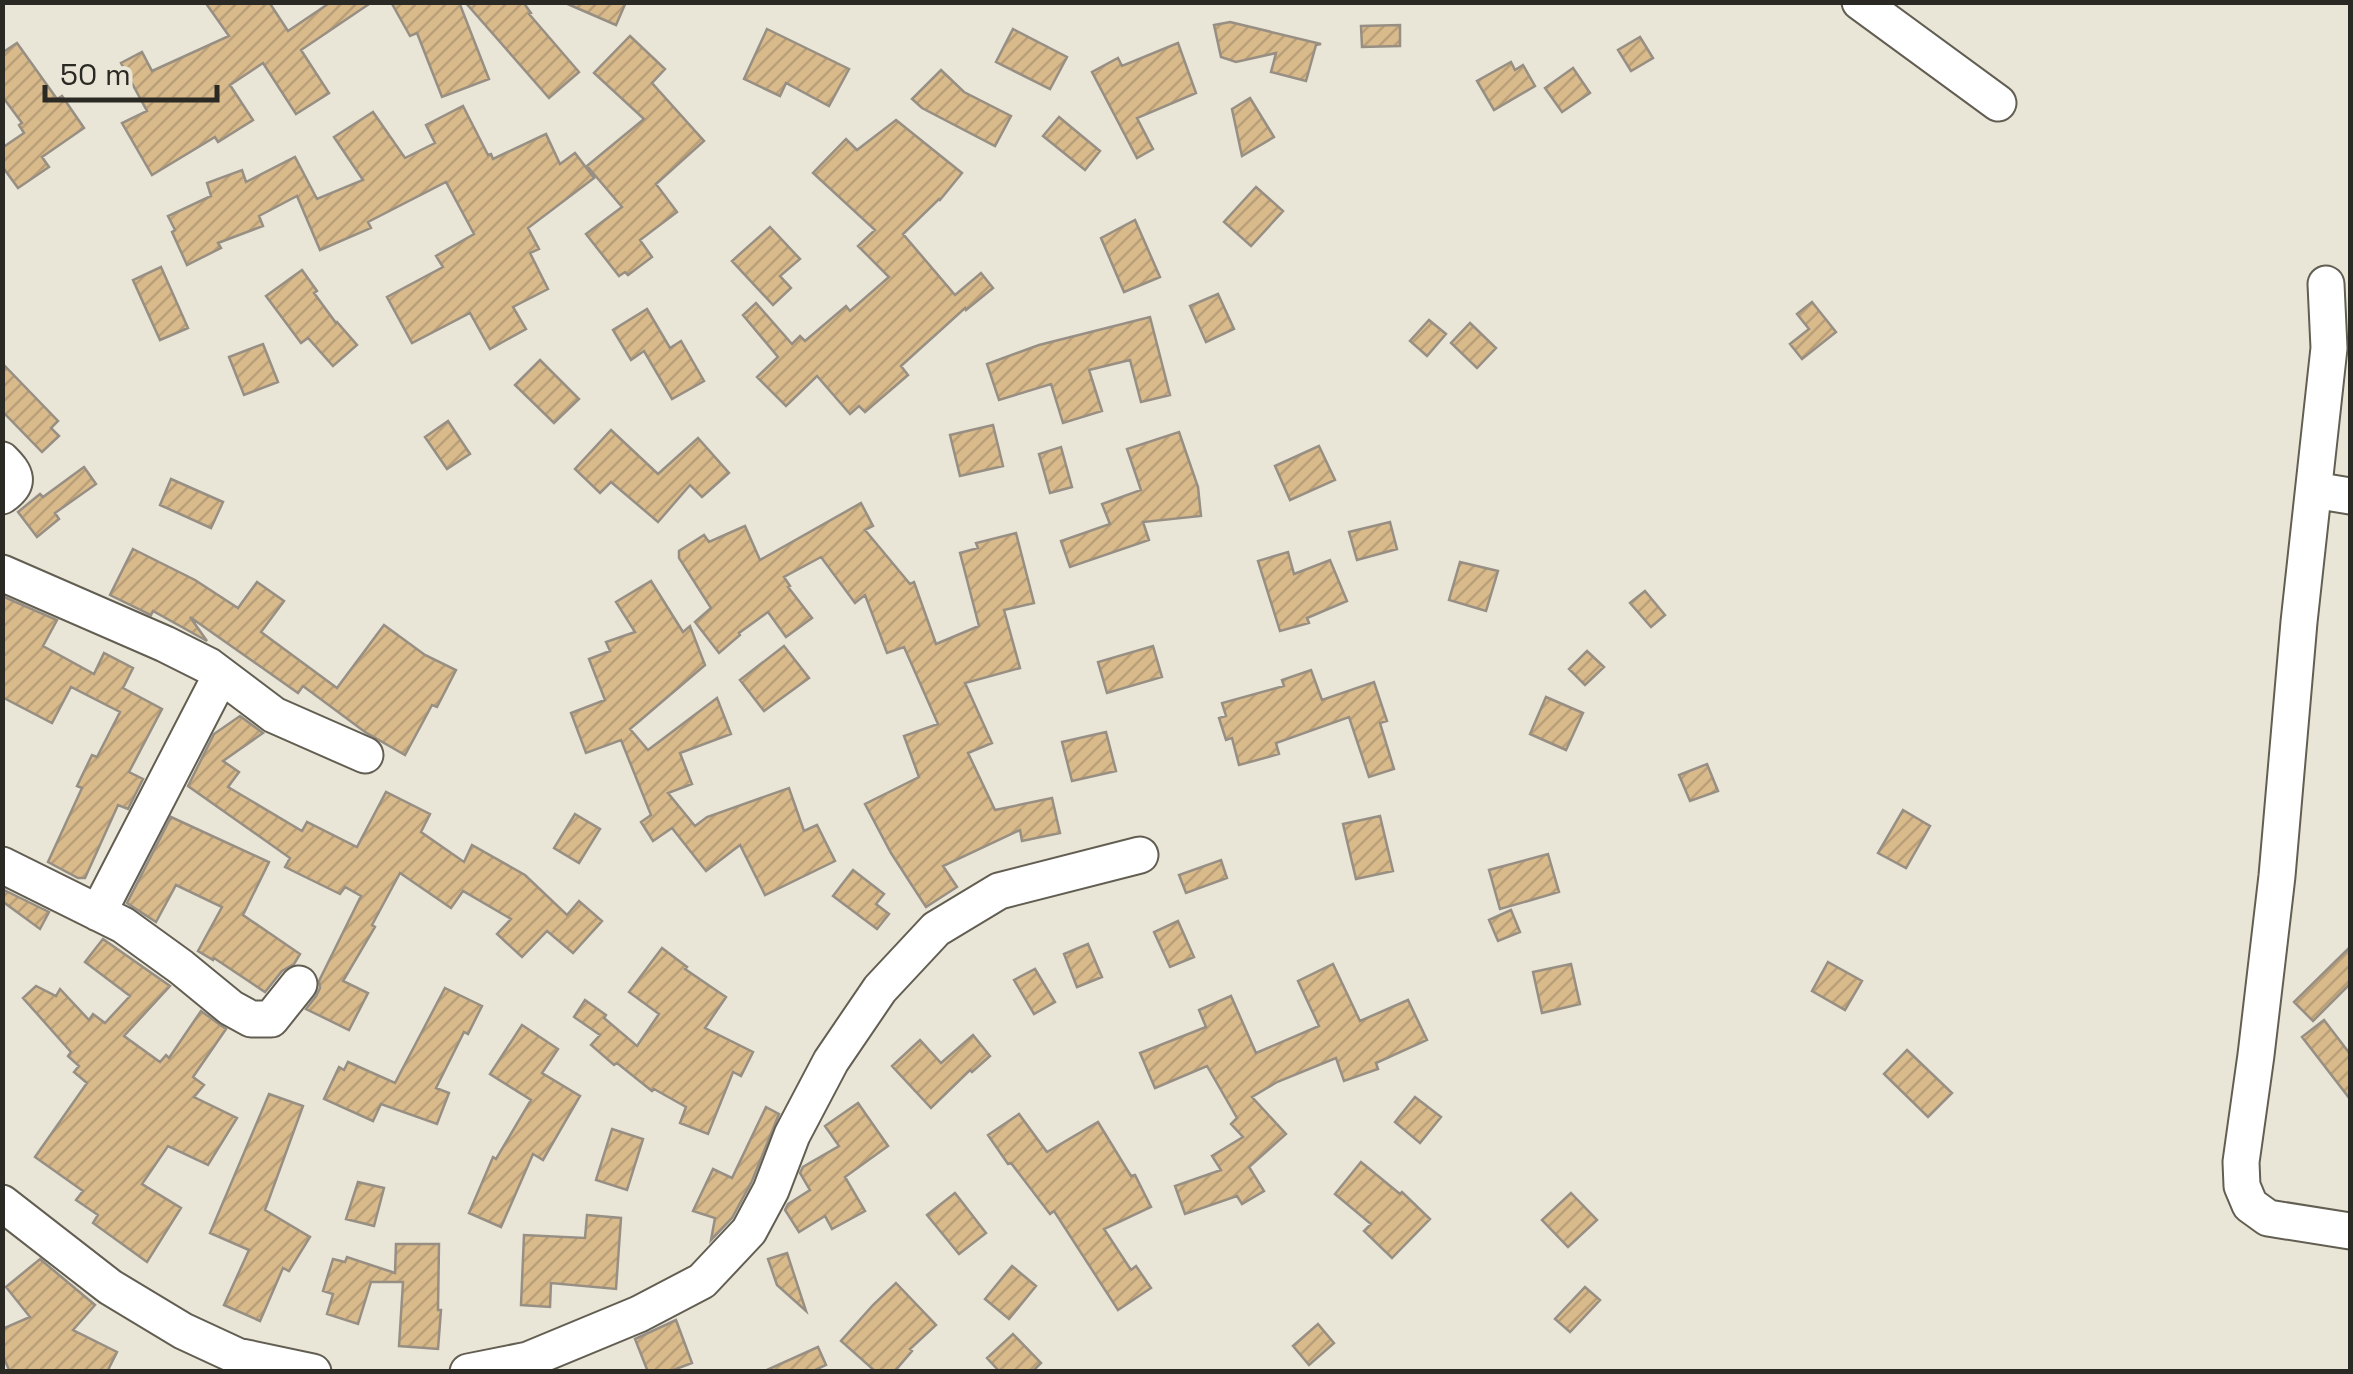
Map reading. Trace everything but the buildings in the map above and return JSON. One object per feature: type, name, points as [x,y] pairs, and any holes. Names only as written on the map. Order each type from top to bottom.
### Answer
[{"type":"street","points":[[1860,2],[1998,104]]},
{"type":"street","points":[[2326,284],[2328,348],[2277,876],[2240,1162],[2242,1186],[2250,1205],[2268,1218],[2350,1231]]},
{"type":"street","points":[[2,460],[14,472],[15,480],[12,490],[2,496]]},
{"type":"street","points":[[2314,490],[2350,496]]},
{"type":"street","points":[[2,573],[165,644],[209,666],[274,714],[365,754]]},
{"type":"street","points":[[98,913],[221,675]]},
{"type":"street","points":[[468,1372],[528,1360],[639,1314],[702,1281],[749,1231],[831,1061],[880,989],[936,929],[999,891],[1140,856]]},
{"type":"street","points":[[2,865],[123,925],[230,1008],[252,1020],[271,1019],[299,984]]},
{"type":"street","points":[[2,1203],[110,1287],[236,1364],[313,1372]]}]
